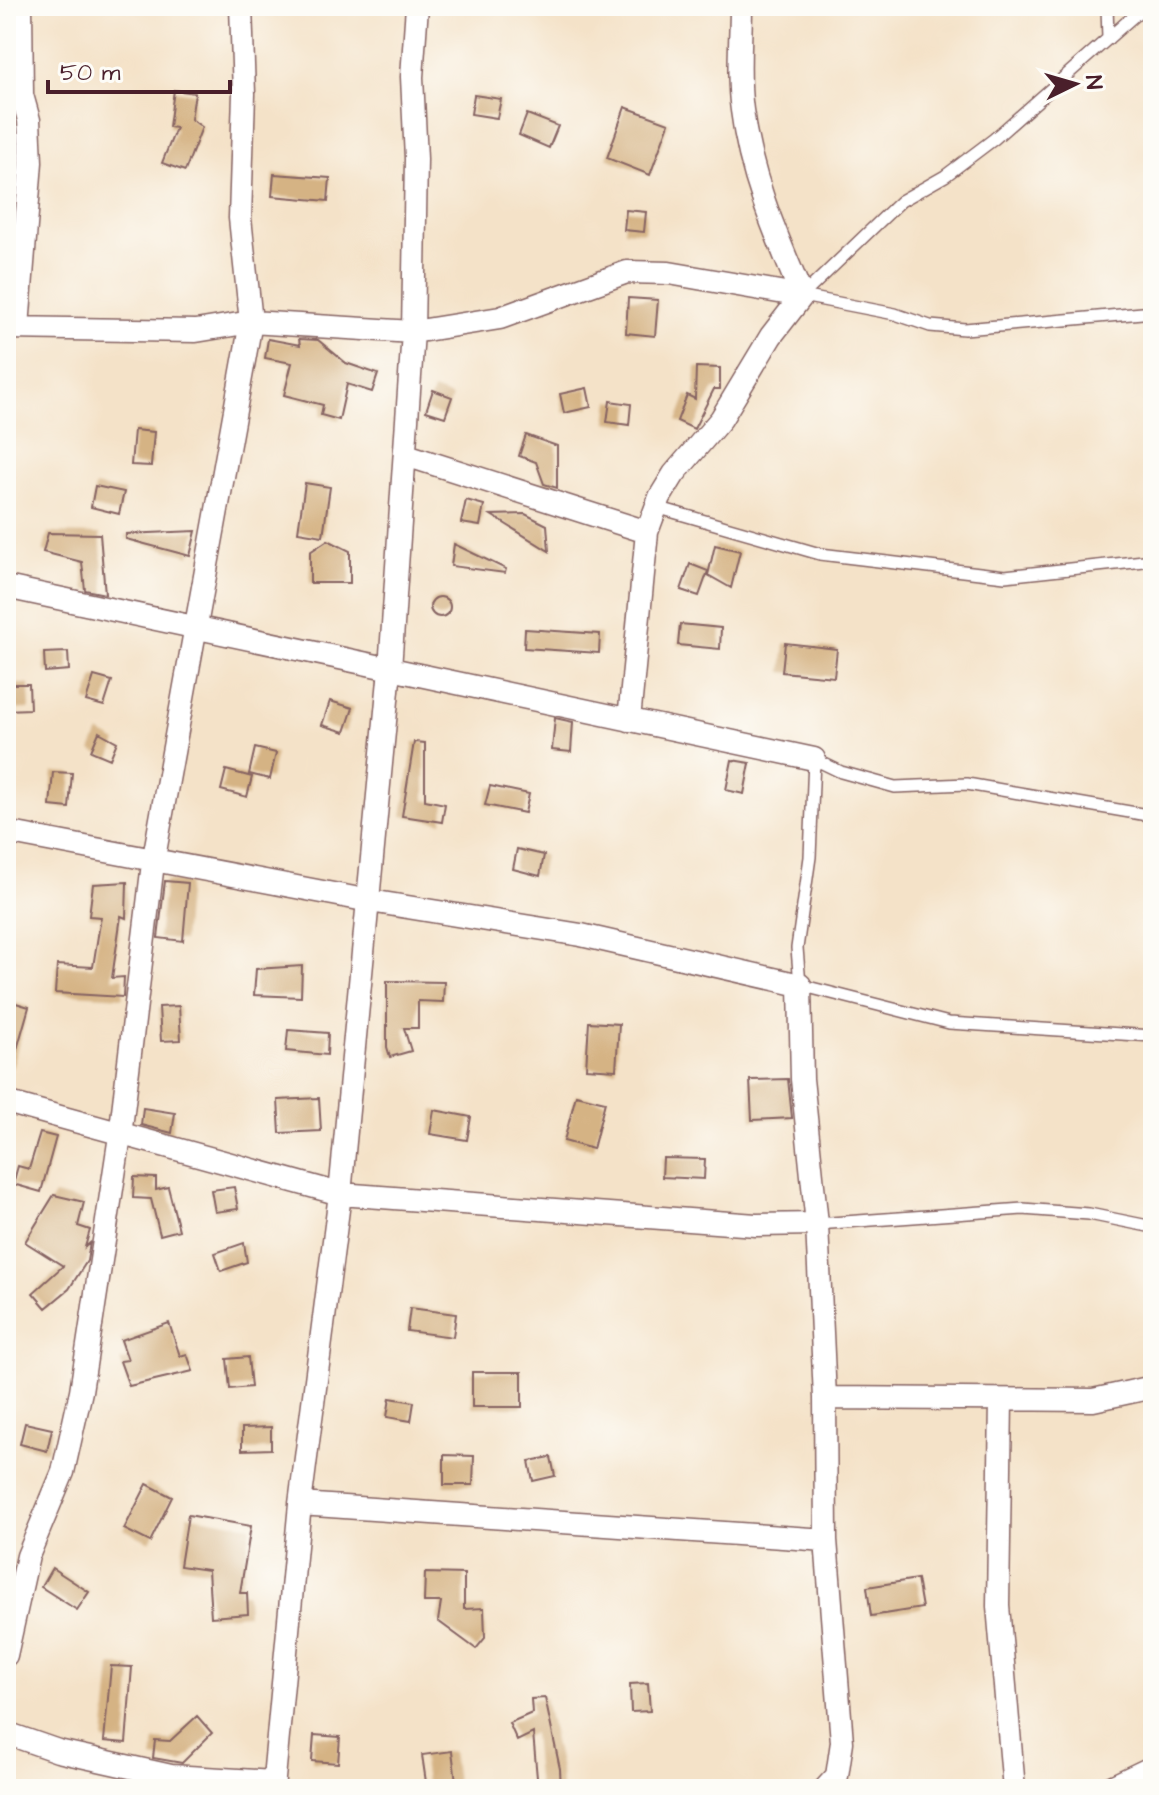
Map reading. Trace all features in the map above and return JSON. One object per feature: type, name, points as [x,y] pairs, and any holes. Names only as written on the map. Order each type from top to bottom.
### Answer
[{"type":"street","points":[[21,6],[22,95],[29,120],[31,162],[12,328],[196,331],[251,322],[413,332],[500,318],[627,272],[669,273],[802,296]]},
{"type":"street","points":[[6,1655],[28,1556],[66,1459],[81,1391],[120,1136],[154,860],[251,322],[240,218],[244,94],[241,6]]},
{"type":"street","points":[[6,1733],[58,1751],[171,1776],[274,1786],[300,1504],[340,1194],[390,669],[413,332],[416,159],[412,77],[417,6]]},
{"type":"street","points":[[741,6],[741,108],[747,138],[764,207],[802,296]]},
{"type":"street","points":[[629,720],[647,532],[656,507],[674,474],[721,419],[771,336],[802,296]]},
{"type":"street","points":[[406,455],[647,532]]},
{"type":"street","points":[[6,587],[814,759]]},
{"type":"street","points":[[6,832],[370,901],[581,935],[800,985],[802,1079],[817,1224],[825,1398],[826,1540],[842,1742],[837,1776],[825,1789]]},
{"type":"street","points":[[6,1102],[120,1136],[340,1194],[756,1225],[817,1224]]},
{"type":"street","points":[[825,1398],[1093,1400],[1153,1387]]},
{"type":"street","points":[[1001,1400],[998,1606],[1014,1789]]},
{"type":"street","points":[[300,1504],[826,1540]]},
{"type":"street","points":[[1107,1789],[1153,1767]]},
{"type":"lane","points":[[1107,6],[1108,39]]},
{"type":"lane","points":[[802,296],[901,201],[945,176],[994,139],[1145,6]]},
{"type":"lane","points":[[802,296],[895,314],[930,326],[965,329],[1153,312]]},
{"type":"lane","points":[[656,507],[820,554],[1005,576],[1153,560]]},
{"type":"lane","points":[[1153,816],[967,784],[895,787],[841,772],[814,759],[810,857],[797,948],[800,985],[949,1023],[1153,1036]]},
{"type":"lane","points":[[817,1224],[1023,1209],[1089,1214],[1153,1227]]},
{"type":"building","points":[[174,90],[195,93],[191,119],[202,127],[185,171],[162,163],[176,128],[169,127]]},
{"type":"building","points":[[474,95],[501,99],[497,118],[471,114]]},
{"type":"building","points":[[625,107],[669,123],[650,175],[607,158]]},
{"type":"building","points":[[527,114],[558,126],[549,148],[519,135]]},
{"type":"building","points":[[6,127],[16,131],[17,162],[8,188]]},
{"type":"building","points":[[274,174],[330,178],[328,201],[272,196]]},
{"type":"building","points":[[626,210],[646,212],[644,232],[624,230]]},
{"type":"building","points":[[628,298],[658,300],[655,336],[626,333]]},
{"type":"building","points":[[268,339],[300,345],[299,339],[318,340],[346,363],[378,374],[372,392],[347,384],[339,420],[321,415],[323,405],[284,395],[292,363],[265,358]]},
{"type":"building","points":[[696,367],[720,368],[720,389],[714,389],[694,429],[677,421],[687,395],[695,399]]},
{"type":"building","points":[[587,388],[591,407],[564,413],[560,394]]},
{"type":"building","points":[[433,390],[452,397],[445,417],[426,411]]},
{"type":"building","points":[[610,401],[631,404],[629,425],[607,422]]},
{"type":"building","points":[[134,430],[154,432],[151,466],[131,465]]},
{"type":"building","points":[[526,435],[557,446],[557,488],[544,484],[536,462],[519,456]]},
{"type":"building","points":[[305,483],[330,487],[323,536],[298,532]]},
{"type":"building","points":[[95,486],[124,492],[119,514],[91,507]]},
{"type":"building","points":[[466,500],[484,505],[480,526],[461,523]]},
{"type":"building","points":[[525,514],[547,525],[549,551],[491,515]]},
{"type":"building","points":[[196,531],[190,556],[126,539],[126,534]]},
{"type":"building","points":[[48,533],[100,534],[105,594],[85,590],[82,562],[43,552]]},
{"type":"building","points":[[328,540],[350,551],[350,583],[310,583],[310,552]]},
{"type":"building","points":[[454,544],[506,569],[505,573],[451,566]]},
{"type":"building","points":[[715,545],[740,551],[731,588],[708,575]]},
{"type":"building","points":[[690,564],[708,571],[699,596],[681,590]]},
{"type":"building","points":[[440,597],[447,600],[450,607],[447,614],[440,617],[433,614],[430,607],[433,600]]},
{"type":"building","points":[[680,624],[721,628],[720,649],[678,645]]},
{"type":"building","points":[[525,629],[600,634],[599,653],[524,648]]},
{"type":"building","points":[[785,643],[837,649],[834,677],[782,672]]},
{"type":"building","points":[[68,652],[69,670],[45,672],[44,653]]},
{"type":"building","points":[[94,676],[112,681],[104,706],[86,701]]},
{"type":"building","points":[[6,684],[29,684],[30,709],[6,710]]},
{"type":"building","points":[[330,701],[353,708],[345,732],[322,725]]},
{"type":"building","points":[[555,718],[573,722],[571,752],[552,750]]},
{"type":"building","points":[[99,732],[117,742],[110,759],[91,751]]},
{"type":"building","points":[[414,742],[425,743],[425,800],[445,804],[442,822],[402,816]]},
{"type":"building","points":[[255,748],[276,753],[270,779],[249,774]]},
{"type":"building","points":[[732,760],[750,763],[744,794],[726,790]]},
{"type":"building","points":[[226,770],[252,777],[247,797],[221,790]]},
{"type":"building","points":[[53,772],[72,773],[69,808],[50,806]]},
{"type":"building","points":[[490,786],[529,794],[525,813],[485,805]]},
{"type":"building","points":[[517,849],[544,855],[540,876],[513,869]]},
{"type":"building","points":[[165,881],[188,883],[183,941],[158,938]]},
{"type":"building","points":[[127,882],[126,918],[121,916],[112,978],[124,977],[123,997],[55,993],[57,965],[93,967],[101,917],[89,916],[93,884]]},
{"type":"building","points":[[302,966],[301,997],[254,995],[256,969]]},
{"type":"building","points":[[387,981],[444,982],[443,1002],[418,1001],[418,1028],[404,1028],[411,1051],[390,1057],[387,1047]]},
{"type":"building","points":[[6,1000],[29,1007],[12,1067],[6,1067]]},
{"type":"building","points":[[179,1006],[181,1040],[161,1041],[159,1007]]},
{"type":"building","points":[[589,1022],[619,1024],[616,1070],[586,1068]]},
{"type":"building","points":[[288,1030],[328,1033],[327,1055],[286,1051]]},
{"type":"building","points":[[788,1079],[792,1118],[752,1120],[750,1080]]},
{"type":"building","points":[[576,1095],[605,1102],[593,1149],[564,1141]]},
{"type":"building","points":[[319,1098],[321,1131],[280,1133],[278,1100]]},
{"type":"building","points":[[143,1108],[175,1113],[172,1133],[141,1125]]},
{"type":"building","points":[[434,1110],[471,1117],[467,1140],[430,1134]]},
{"type":"building","points":[[40,1133],[56,1137],[41,1192],[13,1184],[18,1166],[29,1169]]},
{"type":"building","points":[[663,1158],[705,1159],[704,1179],[662,1177]]},
{"type":"building","points":[[134,1177],[156,1178],[156,1190],[168,1187],[179,1230],[160,1235],[151,1199],[133,1198]]},
{"type":"building","points":[[234,1187],[238,1209],[215,1212],[211,1190]]},
{"type":"building","points":[[54,1195],[84,1202],[78,1226],[90,1230],[85,1247],[90,1243],[87,1261],[69,1289],[46,1308],[33,1293],[63,1266],[25,1242]]},
{"type":"building","points":[[244,1243],[247,1262],[221,1271],[215,1253]]},
{"type":"building","points":[[410,1308],[456,1314],[453,1337],[407,1331]]},
{"type":"building","points":[[169,1323],[180,1356],[187,1354],[193,1371],[129,1386],[120,1361],[128,1360],[121,1340]]},
{"type":"building","points":[[248,1357],[251,1387],[230,1389],[227,1359]]},
{"type":"building","points":[[472,1372],[522,1372],[522,1407],[472,1407]]},
{"type":"building","points":[[390,1398],[414,1402],[411,1421],[387,1417]]},
{"type":"building","points":[[25,1423],[52,1429],[47,1451],[20,1444]]},
{"type":"building","points":[[271,1427],[271,1449],[242,1450],[242,1428]]},
{"type":"building","points":[[444,1455],[474,1456],[473,1485],[444,1485]]},
{"type":"building","points":[[551,1457],[555,1476],[533,1481],[529,1461]]},
{"type":"building","points":[[147,1484],[172,1497],[150,1542],[124,1529]]},
{"type":"building","points":[[188,1515],[251,1526],[240,1593],[247,1593],[248,1614],[211,1617],[208,1570],[180,1566]]},
{"type":"building","points":[[52,1568],[89,1592],[77,1610],[41,1587]]},
{"type":"building","points":[[425,1573],[464,1574],[464,1609],[484,1608],[485,1638],[476,1649],[438,1621],[441,1602],[424,1602]]},
{"type":"building","points":[[917,1579],[922,1608],[871,1616],[867,1587]]},
{"type":"building","points":[[111,1666],[132,1667],[126,1743],[104,1741]]},
{"type":"building","points":[[648,1683],[650,1711],[631,1712],[630,1684]]},
{"type":"building","points":[[545,1698],[560,1769],[561,1789],[538,1789],[533,1733],[517,1741],[509,1723],[532,1713],[531,1699]]},
{"type":"building","points":[[197,1716],[212,1733],[182,1763],[153,1758],[155,1740],[170,1741]]},
{"type":"building","points":[[314,1735],[340,1737],[338,1763],[312,1761]]},
{"type":"building","points":[[452,1751],[457,1789],[427,1789],[422,1755]]}]
